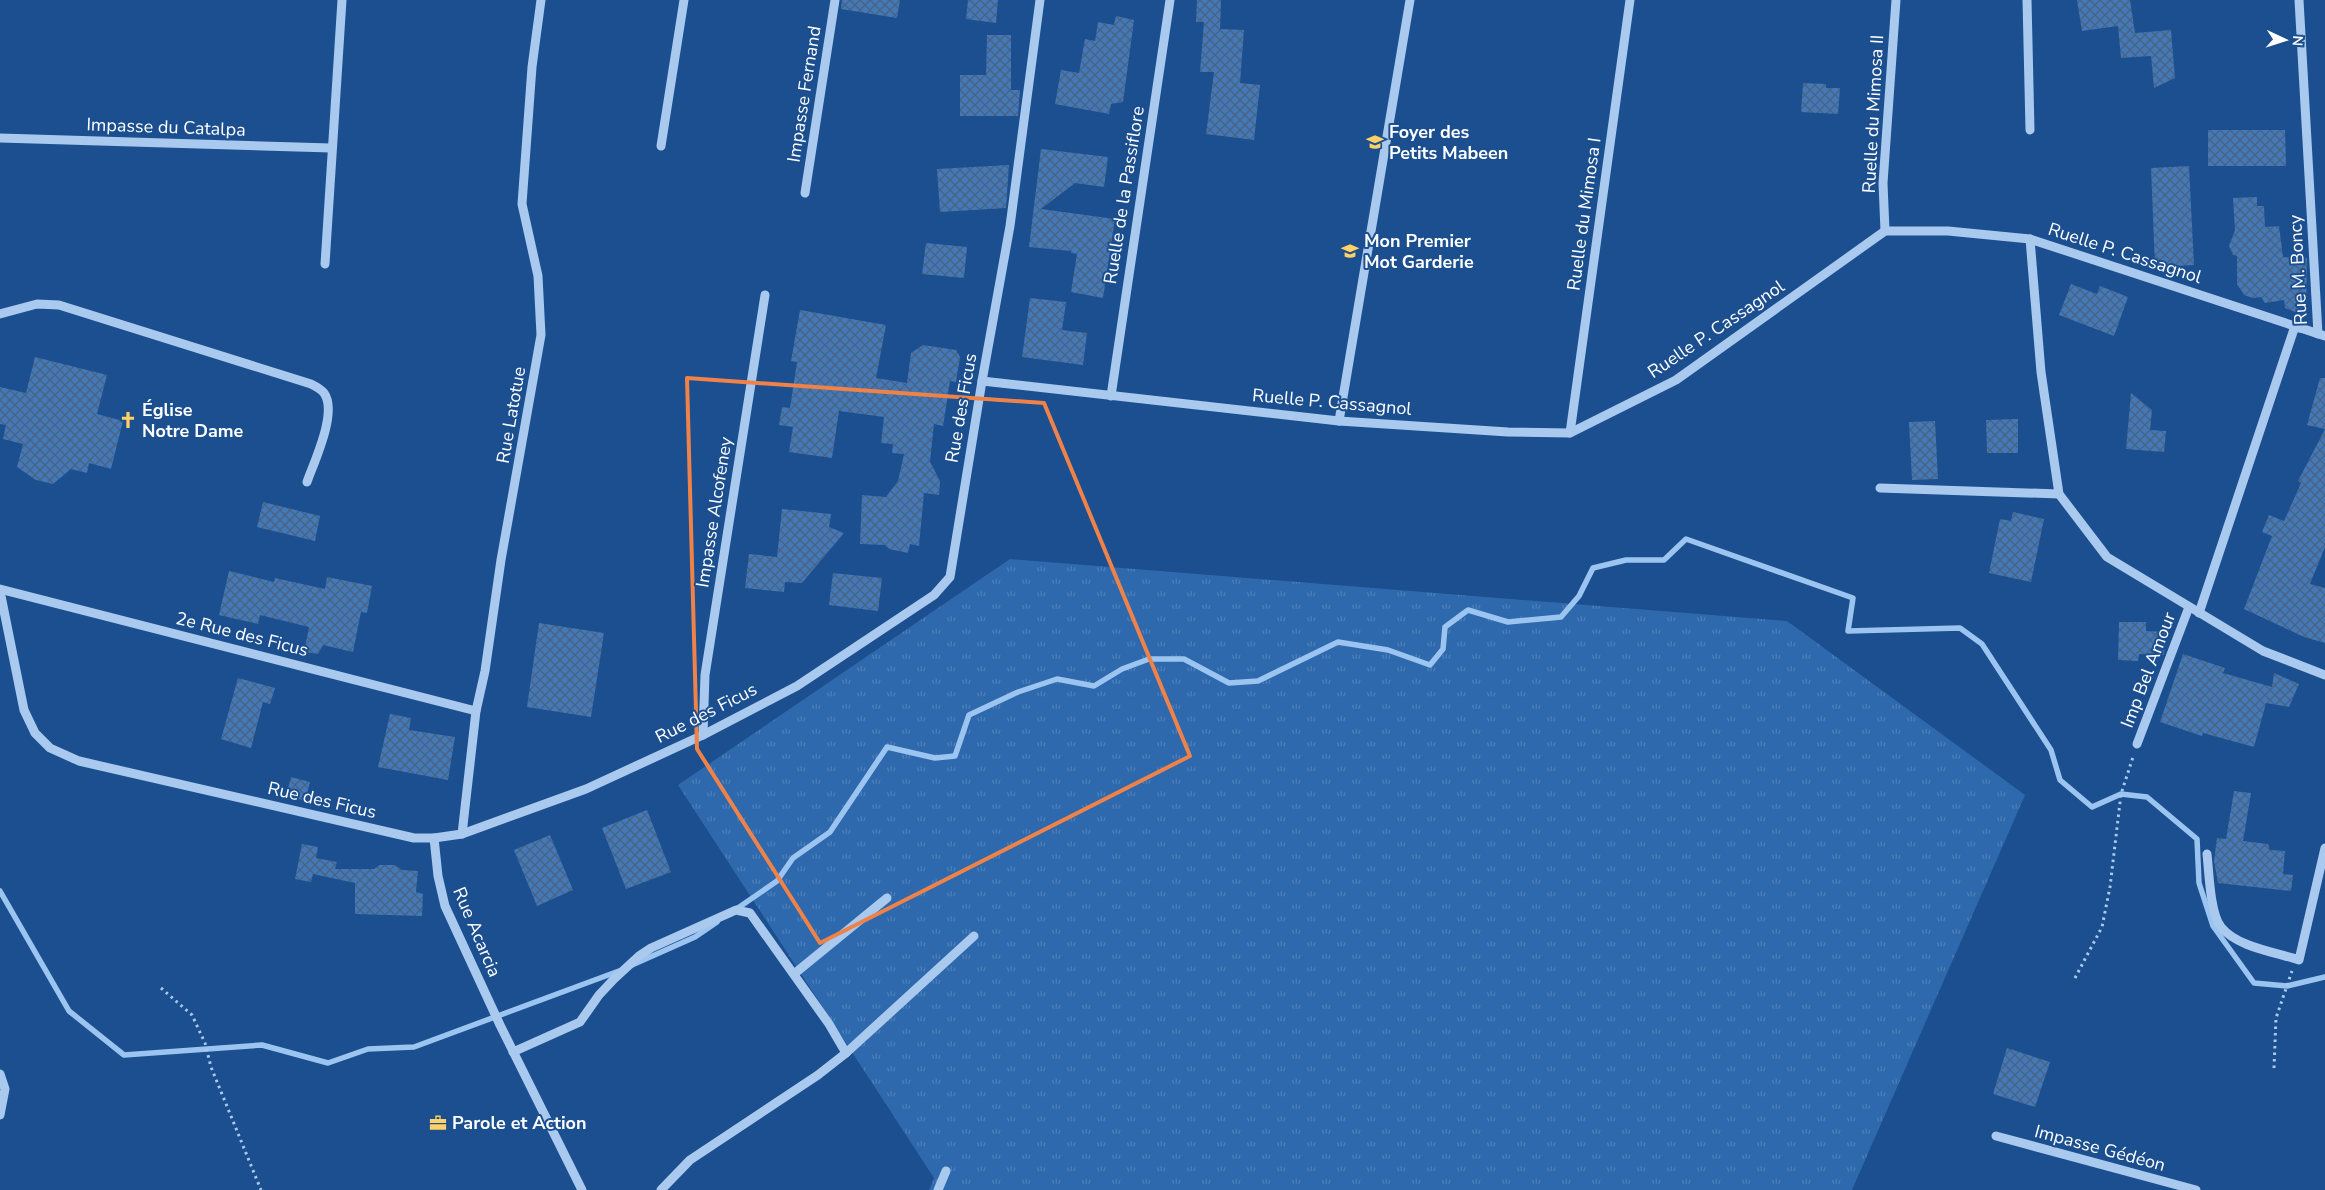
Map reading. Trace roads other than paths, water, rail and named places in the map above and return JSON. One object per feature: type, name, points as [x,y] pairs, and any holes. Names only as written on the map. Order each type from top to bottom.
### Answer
[{"type":"street","points":[[325,264],[342,0]]},
{"type":"street","name":"Rue Latotue","points":[[462,834],[476,711],[485,671],[501,560],[541,334],[538,276],[522,204],[532,67],[541,0]]},
{"type":"street","points":[[660,146],[684,0]]},
{"type":"street","name":"Impasse Fernand","points":[[805,193],[835,0]]},
{"type":"street","name":"Rue des Ficus","points":[[0,590],[24,710],[35,733],[50,748],[79,761],[414,838],[434,838],[462,834],[586,790],[703,735],[797,686],[934,595],[950,577],[1010,226],[1040,0]]},
{"type":"street","name":"Ruelle de la Passiflore","points":[[1110,396],[1170,0]]},
{"type":"street","points":[[1339,421],[1410,0]]},
{"type":"street","name":"Ruelle du Mimosa I","points":[[1570,433],[1630,0]]},
{"type":"street","name":"Ruelle du Mimosa II","points":[[1885,231],[1883,183],[1896,0]]},
{"type":"street","points":[[2027,0],[2030,130]]},
{"type":"street","name":"Rue M. Boncy","points":[[2299,0],[2322,335]]},
{"type":"street","name":"Impasse du Catalpa","points":[[0,138],[331,148]]},
{"type":"street","name":"Ruelle P. Cassagnol","points":[[982,381],[1339,421],[1508,432],[1570,433],[1676,380],[1885,231],[1948,231],[2030,239],[2322,335]]},
{"type":"street","points":[[2030,239],[2040,372],[2059,494],[2107,557],[2263,650],[2325,675]]},
{"type":"street","name":"Impasse Alcofeney","points":[[703,735],[705,675],[765,296]]},
{"type":"street","points":[[0,314],[37,304],[59,305],[311,384],[324,393],[329,404],[329,417],[307,482]]},
{"type":"street","name":"Rue M. Boncy","points":[[2200,613],[2295,326]]},
{"type":"street","points":[[1880,488],[2059,494]]},
{"type":"street","name":"2e Rue des Ficus","points":[[0,590],[476,711]]},
{"type":"street","name":"Imp Bel Amour","points":[[2138,744],[2189,607]]},
{"type":"street","name":"Rue Acarcia","points":[[434,838],[438,876],[445,906],[513,1052]]},
{"type":"street","points":[[2206,854],[2212,900],[2220,926],[2237,939],[2299,960],[2325,848]]},
{"type":"street","points":[[794,974],[887,898]]},
{"type":"street","points":[[582,1190],[513,1052],[580,1022],[599,995],[614,979],[651,948],[736,910],[750,913],[840,1040],[846,1053]]},
{"type":"street","points":[[661,1190],[690,1160],[818,1075],[846,1053],[974,936]]},
{"type":"street","points":[[0,1074],[6,1089],[0,1115]]},
{"type":"street","name":"Impasse Gédéon","points":[[1996,1136],[2196,1190]]},
{"type":"street","points":[[938,1190],[946,1171]]},
{"type":"waterway","points":[[735,910],[777,881],[793,858],[830,832],[887,747],[935,758],[955,756],[969,715],[1018,692],[1057,679],[1094,686],[1122,669],[1149,659],[1184,659],[1229,683],[1258,681],[1338,642],[1388,650],[1430,665],[1443,649],[1445,627],[1468,610],[1508,622],[1561,617],[1579,596],[1593,568],[1626,560],[1664,560],[1686,539],[1853,598],[1848,631],[1960,628],[1982,644],[2051,750],[2060,780],[2092,807],[2121,794],[2147,797],[2197,839],[2199,883],[2213,926],[2254,983],[2287,986],[2325,977]]},
{"type":"waterway","points":[[0,891],[69,1011],[124,1055],[262,1045],[328,1063],[368,1049],[414,1047],[619,971]]},
{"type":"waterway","points":[[632,965],[695,937],[717,922]]},
{"type":"place","name":"Foyer des Petits Mabeen","points":[[1375,142]]},
{"type":"place","name":"Mon Premier Mot Garderie","points":[[1350,251]]},
{"type":"place","name":"Église Notre Dame","points":[[128,420]]},
{"type":"place","name":"Parole et Action","points":[[438,1123]]}]
